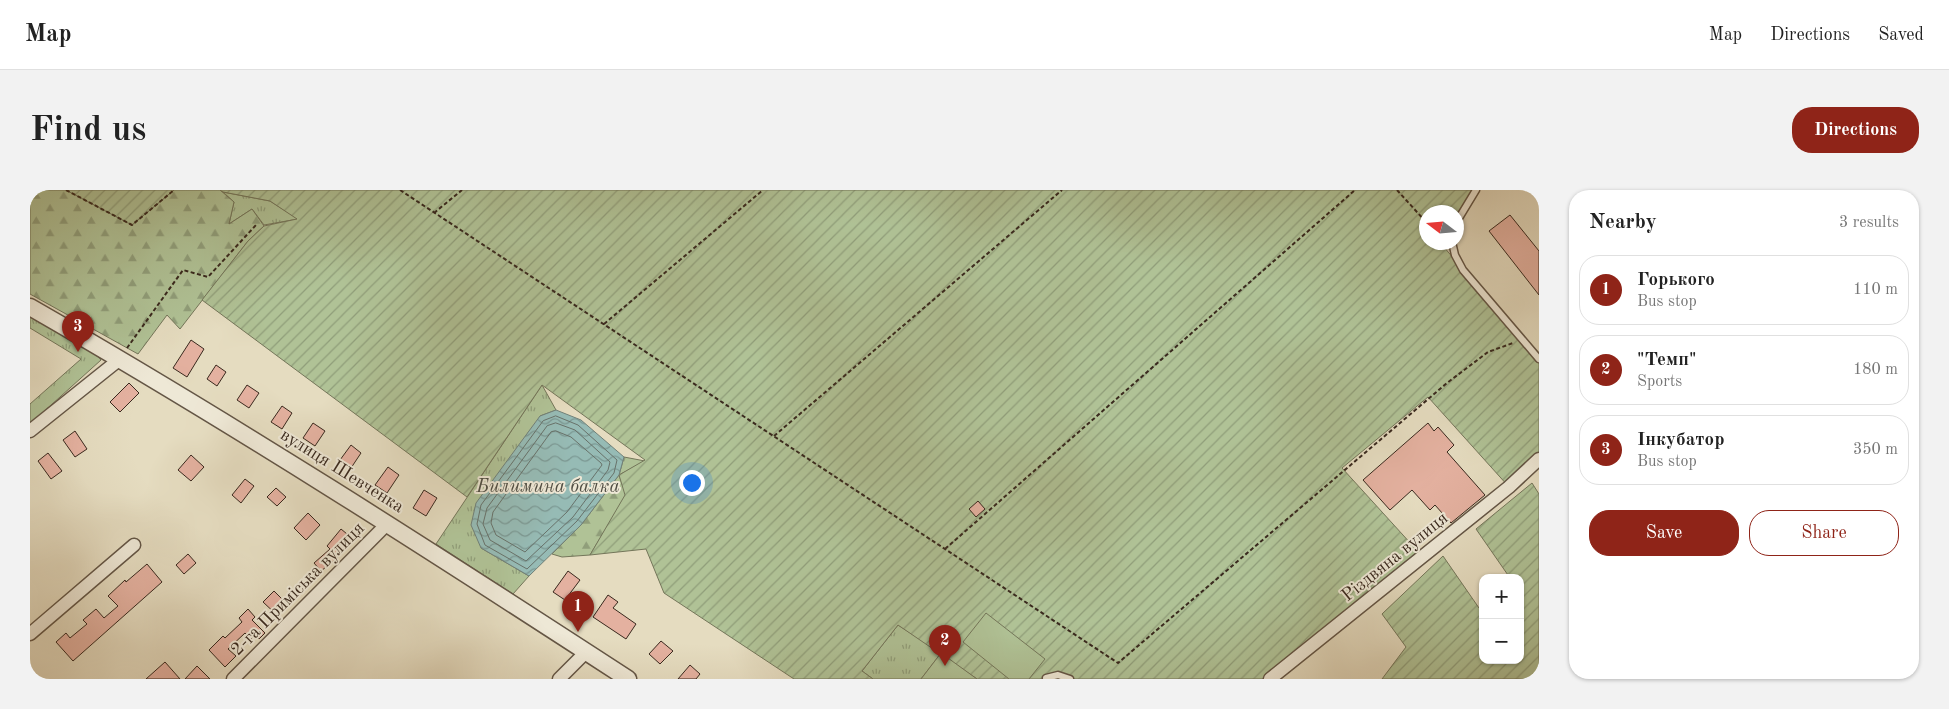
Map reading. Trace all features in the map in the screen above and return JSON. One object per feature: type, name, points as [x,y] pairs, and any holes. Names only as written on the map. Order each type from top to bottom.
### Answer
[{"type":"street","name":"вулиця Шевченка","points":[[30,307],[120,359],[388,523],[628,679]]},
{"type":"street","points":[[30,431],[120,359]]},
{"type":"street","name":"Різдвяна вулиця","points":[[1270,679],[1509,487],[1539,459]]},
{"type":"street","name":"2-га Приміська вулиця","points":[[233,679],[388,523]]},
{"type":"street","points":[[30,634],[134,545]]},
{"type":"street","points":[[559,679],[586,652]]},
{"type":"lane","points":[[1464,210],[1476,190]]},
{"type":"lane","points":[[1454,250],[1463,270],[1539,359]]},
{"type":"lane","points":[[1046,678],[1058,675],[1070,679]]},
{"type":"path","points":[[66,190],[132,225],[174,190]]},
{"type":"path","points":[[400,190],[1118,663],[1446,383],[1488,352],[1523,339]]},
{"type":"path","points":[[434,212],[462,190]]},
{"type":"path","points":[[604,324],[763,190]]},
{"type":"path","points":[[774,436],[1062,190]]},
{"type":"path","points":[[945,549],[1355,190]]},
{"type":"path","points":[[1397,190],[1419,214]]},
{"type":"path","points":[[120,359],[182,270],[208,277],[256,226]]},
{"type":"green space","points":[[30,190],[66,190],[132,225],[174,190],[220,190],[234,202],[229,224],[252,209],[264,226],[248,241],[180,329],[167,315],[138,354],[30,294]]},
{"type":"green space","points":[[66,190],[174,190],[132,225]]},
{"type":"green space","points":[[220,190],[1476,190],[1464,211],[1464,205],[1419,205],[1419,250],[1446,250],[1539,358],[1539,459],[1509,487],[1428,397],[1342,468],[1423,557],[1270,679],[977,679],[898,625],[862,671],[873,679],[794,679],[664,593],[646,549],[590,555],[625,495],[619,475],[645,460],[542,385],[467,497],[202,300],[248,241],[264,226],[297,219],[270,201]]},
{"type":"green space","points":[[223,192],[270,201],[298,219],[264,225],[252,209],[229,224],[234,202]]},
{"type":"green space","points":[[30,313],[96,354],[101,360],[30,424],[30,404],[81,359],[30,328]]},
{"type":"green space","points":[[542,385],[556,410],[540,416],[481,548],[529,576],[513,594],[436,544]]},
{"type":"green space","points":[[624,457],[645,461],[619,475]]},
{"type":"green space","points":[[619,475],[626,495],[590,555],[562,557],[552,554],[581,525]]},
{"type":"green space","points":[[1532,483],[1539,494],[1539,679],[1382,679],[1406,647],[1382,614],[1443,556],[1479,608],[1479,664],[1524,664],[1524,574],[1507,574],[1476,529]]},
{"type":"green space","points":[[986,613],[1045,659],[1029,679],[1009,679],[963,642]]},
{"type":"green space","points":[[898,625],[941,653],[921,679],[873,679],[862,671]]},
{"type":"green space","points":[[941,653],[977,679],[921,679]]},
{"type":"water","name":"Билимина балка","points":[[556,410],[581,420],[624,457],[619,475],[581,525],[529,576],[481,548],[471,525],[476,503],[540,416]]},
{"type":"building","points":[[1510,215],[1539,251],[1539,295],[1489,231]]},
{"type":"building","points":[[191,340],[204,349],[187,377],[173,368]]},
{"type":"building","points":[[216,365],[226,372],[217,386],[207,379]]},
{"type":"building","points":[[129,383],[139,393],[120,412],[110,402]]},
{"type":"building","points":[[247,385],[259,393],[249,408],[237,400]]},
{"type":"building","points":[[282,406],[292,413],[282,429],[271,422]]},
{"type":"building","points":[[313,423],[325,431],[315,446],[303,438]]},
{"type":"building","points":[[1428,423],[1434,431],[1438,427],[1454,445],[1447,452],[1485,495],[1451,523],[1435,505],[1430,510],[1412,490],[1390,510],[1363,480]]},
{"type":"building","points":[[75,431],[87,449],[75,457],[63,440]]},
{"type":"building","points":[[351,445],[361,453],[351,468],[340,460]]},
{"type":"building","points":[[48,453],[62,471],[51,479],[38,461]]},
{"type":"building","points":[[191,455],[204,467],[191,481],[178,470]]},
{"type":"building","points":[[388,467],[399,475],[387,493],[375,485]]},
{"type":"building","points":[[245,479],[254,486],[241,503],[232,495]]},
{"type":"building","points":[[276,488],[286,497],[277,506],[267,497]]},
{"type":"building","points":[[424,490],[437,498],[426,516],[413,508]]},
{"type":"building","points":[[978,501],[985,509],[976,517],[969,509]]},
{"type":"building","points":[[308,513],[320,525],[306,540],[294,528]]},
{"type":"building","points":[[341,529],[353,539],[337,558],[321,571],[314,563],[330,549],[327,546]]},
{"type":"building","points":[[188,554],[196,563],[184,574],[176,565]]},
{"type":"building","points":[[147,564],[162,582],[73,661],[56,642],[66,633],[70,638],[87,624],[83,620],[96,609],[104,618],[118,606],[108,596],[125,580],[126,582]]},
{"type":"building","points":[[568,571],[580,580],[565,600],[553,592]]},
{"type":"building","points":[[274,591],[288,605],[278,616],[263,602]]},
{"type":"building","points":[[608,595],[618,602],[613,608],[636,624],[626,639],[593,617]]},
{"type":"building","points":[[248,609],[255,617],[252,620],[265,633],[259,639],[255,635],[251,639],[245,633],[228,649],[236,656],[225,667],[209,650],[223,636],[225,638],[242,622],[239,618]]},
{"type":"building","points":[[661,641],[673,651],[660,664],[649,654]]},
{"type":"building","points":[[165,662],[180,679],[146,679]]},
{"type":"building","points":[[690,665],[700,674],[696,679],[678,679]]},
{"type":"building","points":[[197,666],[210,679],[185,679]]},
{"type":"place","name":"Інкубатор","points":[[78,352]]},
{"type":"place","name":"Горького","points":[[578,632]]},
{"type":"place","name":"\"Темп\"","points":[[945,666]]}]
